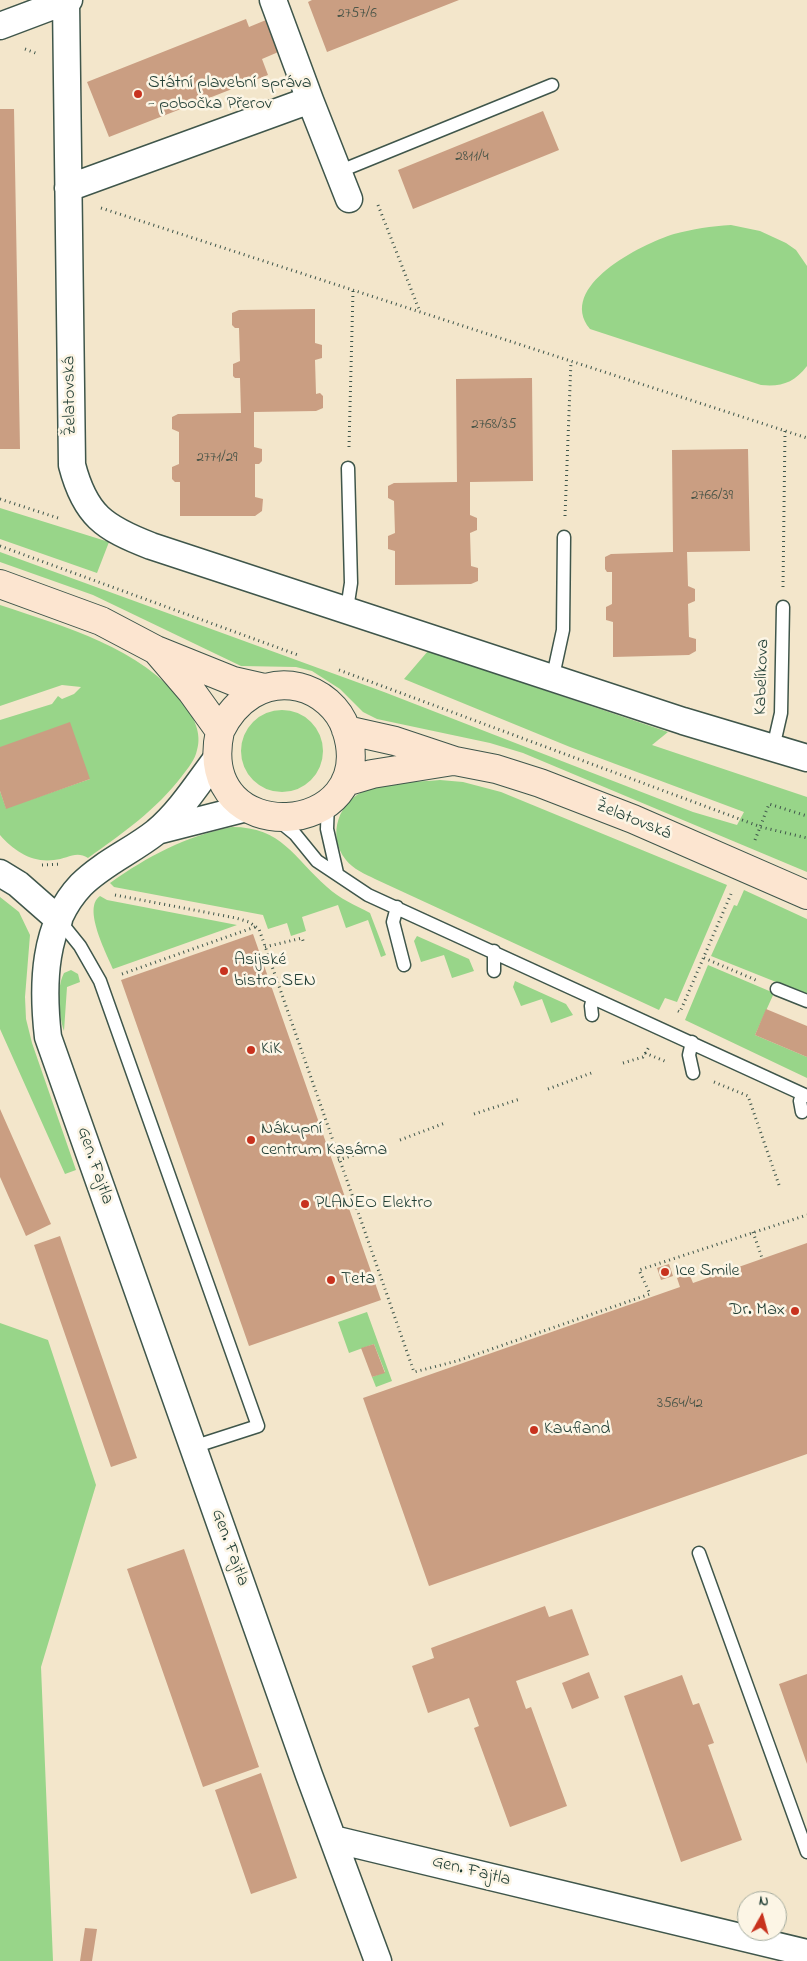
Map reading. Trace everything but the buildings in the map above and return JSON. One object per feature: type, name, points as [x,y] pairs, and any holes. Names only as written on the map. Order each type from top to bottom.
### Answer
[{"type":"main road","name":"Želatovská","points":[[0,584],[101,621],[156,650],[233,681],[264,688]]},
{"type":"main road","name":"Želatovská","points":[[156,650],[192,692],[220,731]]},
{"type":"main road","name":"Želatovská","points":[[336,792],[350,762],[351,746],[343,721],[331,705],[305,689],[285,685],[264,688],[250,694],[237,704],[227,717],[220,731],[217,758],[227,786],[247,808],[274,818],[286,819],[309,814],[336,792],[372,774],[455,761]]},
{"type":"main road","name":"Želatovská","points":[[346,730],[425,749],[455,761],[496,769],[540,783],[633,819],[807,895]]},
{"type":"street","points":[[273,0],[349,199]]},
{"type":"street","points":[[0,26],[67,1]]},
{"type":"street","name":"Želatovská","points":[[67,1],[72,465],[81,496],[89,509],[107,526],[130,538],[807,758]]},
{"type":"street","points":[[68,193],[310,100]]},
{"type":"street","name":"Gen. Fajtla","points":[[217,758],[192,792],[157,831],[81,885],[59,920],[51,942],[46,970],[44,1002],[48,1036],[333,1839],[807,1953]]},
{"type":"street","name":"Gen. Fajtla","points":[[157,831],[247,808]]},
{"type":"street","points":[[0,872],[23,888],[59,920]]},
{"type":"street","points":[[333,1839],[378,1961]]},
{"type":"lane","points":[[338,172],[552,85]]},
{"type":"lane","points":[[347,609],[351,583],[348,468]]},
{"type":"lane","points":[[553,676],[563,630],[564,537]]},
{"type":"lane","name":"Kabelíkova","points":[[773,748],[781,713],[783,608]]},
{"type":"lane","points":[[336,792],[328,829],[337,873]]},
{"type":"lane","points":[[274,818],[295,834],[318,861],[356,888],[804,1095],[800,1101],[802,1112]]},
{"type":"lane","points":[[397,907],[393,922],[404,965]]},
{"type":"lane","points":[[59,920],[80,946],[100,981],[258,1426],[194,1447]]},
{"type":"lane","points":[[494,951],[494,971]]},
{"type":"lane","points":[[777,989],[807,1001]]},
{"type":"lane","points":[[592,1015],[591,1006],[593,998]]},
{"type":"lane","points":[[692,1042],[689,1055],[693,1073]]},
{"type":"lane","points":[[699,1553],[807,1852]]},
{"type":"path","points":[[362,163],[420,312]]},
{"type":"path","points":[[68,193],[353,291],[807,438]]},
{"type":"path","points":[[348,468],[353,291]]},
{"type":"path","points":[[564,537],[571,361]]},
{"type":"path","points":[[783,608],[785,431]]},
{"type":"path","points":[[0,499],[64,519]]},
{"type":"path","points":[[0,546],[305,658]]},
{"type":"path","points":[[332,668],[761,827],[807,838]]},
{"type":"path","points":[[751,847],[761,827],[769,804],[807,816]]},
{"type":"path","points":[[39,865],[50,866],[69,862]]},
{"type":"path","points":[[674,1009],[680,1012],[734,885]]},
{"type":"path","points":[[111,894],[236,918],[249,922],[256,927],[265,947],[338,1160],[414,1372],[457,1361],[650,1294],[639,1270],[807,1215]]},
{"type":"path","points":[[115,976],[256,927]]},
{"type":"path","points":[[265,947],[302,938],[304,943]]},
{"type":"path","points":[[704,958],[777,989]]},
{"type":"path","points":[[623,1063],[643,1057],[652,1042]]},
{"type":"path","points":[[645,1053],[673,1065]]},
{"type":"path","points":[[548,1089],[594,1072]]},
{"type":"path","points":[[711,1080],[748,1096],[779,1185]]},
{"type":"path","points":[[474,1114],[520,1099]]},
{"type":"path","points":[[400,1140],[445,1123]]},
{"type":"path","points":[[338,1160],[370,1150]]},
{"type":"path","points":[[790,1215],[792,1220]]},
{"type":"path","points":[[753,1232],[762,1258]]},
{"type":"green space","points":[[731,225],[760,231],[786,243],[796,250],[807,266],[807,366],[792,380],[775,385],[761,385],[590,329],[582,313],[584,298],[593,283],[624,257],[642,247],[674,234],[702,228]]},
{"type":"green space","points":[[0,508],[109,542],[97,573],[0,539]]},
{"type":"green space","points":[[0,552],[384,692],[693,812],[737,825],[744,812],[570,747],[404,679],[428,651],[668,732],[652,745],[807,797],[807,872],[523,753],[490,743],[377,719],[363,712],[340,689],[312,671],[296,667],[241,666],[93,595],[0,562]]},
{"type":"green space","points":[[0,605],[75,631],[124,653],[166,684],[188,709],[194,720],[198,732],[196,754],[182,776],[150,810],[88,858],[75,855],[54,860],[38,860],[17,851],[0,835],[0,791],[6,808],[90,779],[0,747],[0,720],[52,704],[58,696],[62,699],[74,694],[81,687],[62,685],[0,706]]},
{"type":"green space","points":[[282,710],[298,713],[311,722],[320,735],[323,751],[320,767],[311,780],[298,789],[282,792],[266,789],[253,780],[244,767],[241,751],[244,735],[253,722],[266,713]]},
{"type":"green space","points":[[440,780],[463,782],[501,792],[727,885],[677,1002],[665,998],[659,1010],[375,879],[356,869],[346,860],[340,850],[336,830],[338,819],[343,810],[357,795],[385,785]]},
{"type":"green space","points":[[232,827],[249,828],[275,838],[296,855],[332,891],[348,902],[370,913],[386,955],[381,957],[368,920],[346,928],[338,905],[302,917],[306,931],[291,936],[287,923],[268,929],[263,915],[114,887],[110,883],[168,848],[199,836]]},
{"type":"green space","points":[[744,890],[807,919],[807,996],[776,986],[776,982],[711,956],[734,905],[737,906]]},
{"type":"green space","points":[[100,896],[107,900],[237,925],[113,969],[97,931],[95,920],[95,902]]},
{"type":"green space","points":[[0,897],[19,912],[30,935],[25,997],[26,1019],[32,1043],[76,1170],[65,1174],[0,1029]]},
{"type":"green space","points":[[417,936],[469,959],[474,971],[452,978],[444,955],[421,962],[414,941]]},
{"type":"green space","points":[[708,965],[774,993],[755,1035],[807,1057],[807,1078],[685,1020]]},
{"type":"green space","points":[[71,970],[78,974],[80,982],[67,987],[64,1031],[59,994],[61,979],[64,973]]},
{"type":"green space","points":[[515,981],[566,1004],[573,1015],[551,1023],[542,999],[521,1006],[513,987]]},
{"type":"green space","points":[[367,1312],[392,1381],[376,1387],[372,1377],[385,1372],[374,1344],[349,1353],[338,1322]]},
{"type":"green space","points":[[0,1323],[48,1340],[96,1485],[41,1667],[53,1961],[0,1961]]},
{"type":"place","name":"Státní plavební správa - pobočka Přerov","points":[[138,94]]},
{"type":"place","name":"Asijské bistro SEN","points":[[224,971]]},
{"type":"place","name":"KiK","points":[[251,1050]]},
{"type":"place","name":"Nákupní centrum Kasárna","points":[[251,1140]]},
{"type":"place","name":"PLANEO Elektro","points":[[305,1204]]},
{"type":"place","name":"Ice Smile","points":[[665,1272]]},
{"type":"place","name":"Teta","points":[[331,1280]]},
{"type":"place","name":"Dr. Max","points":[[795,1311]]},
{"type":"place","name":"Kaufland","points":[[534,1430]]}]
